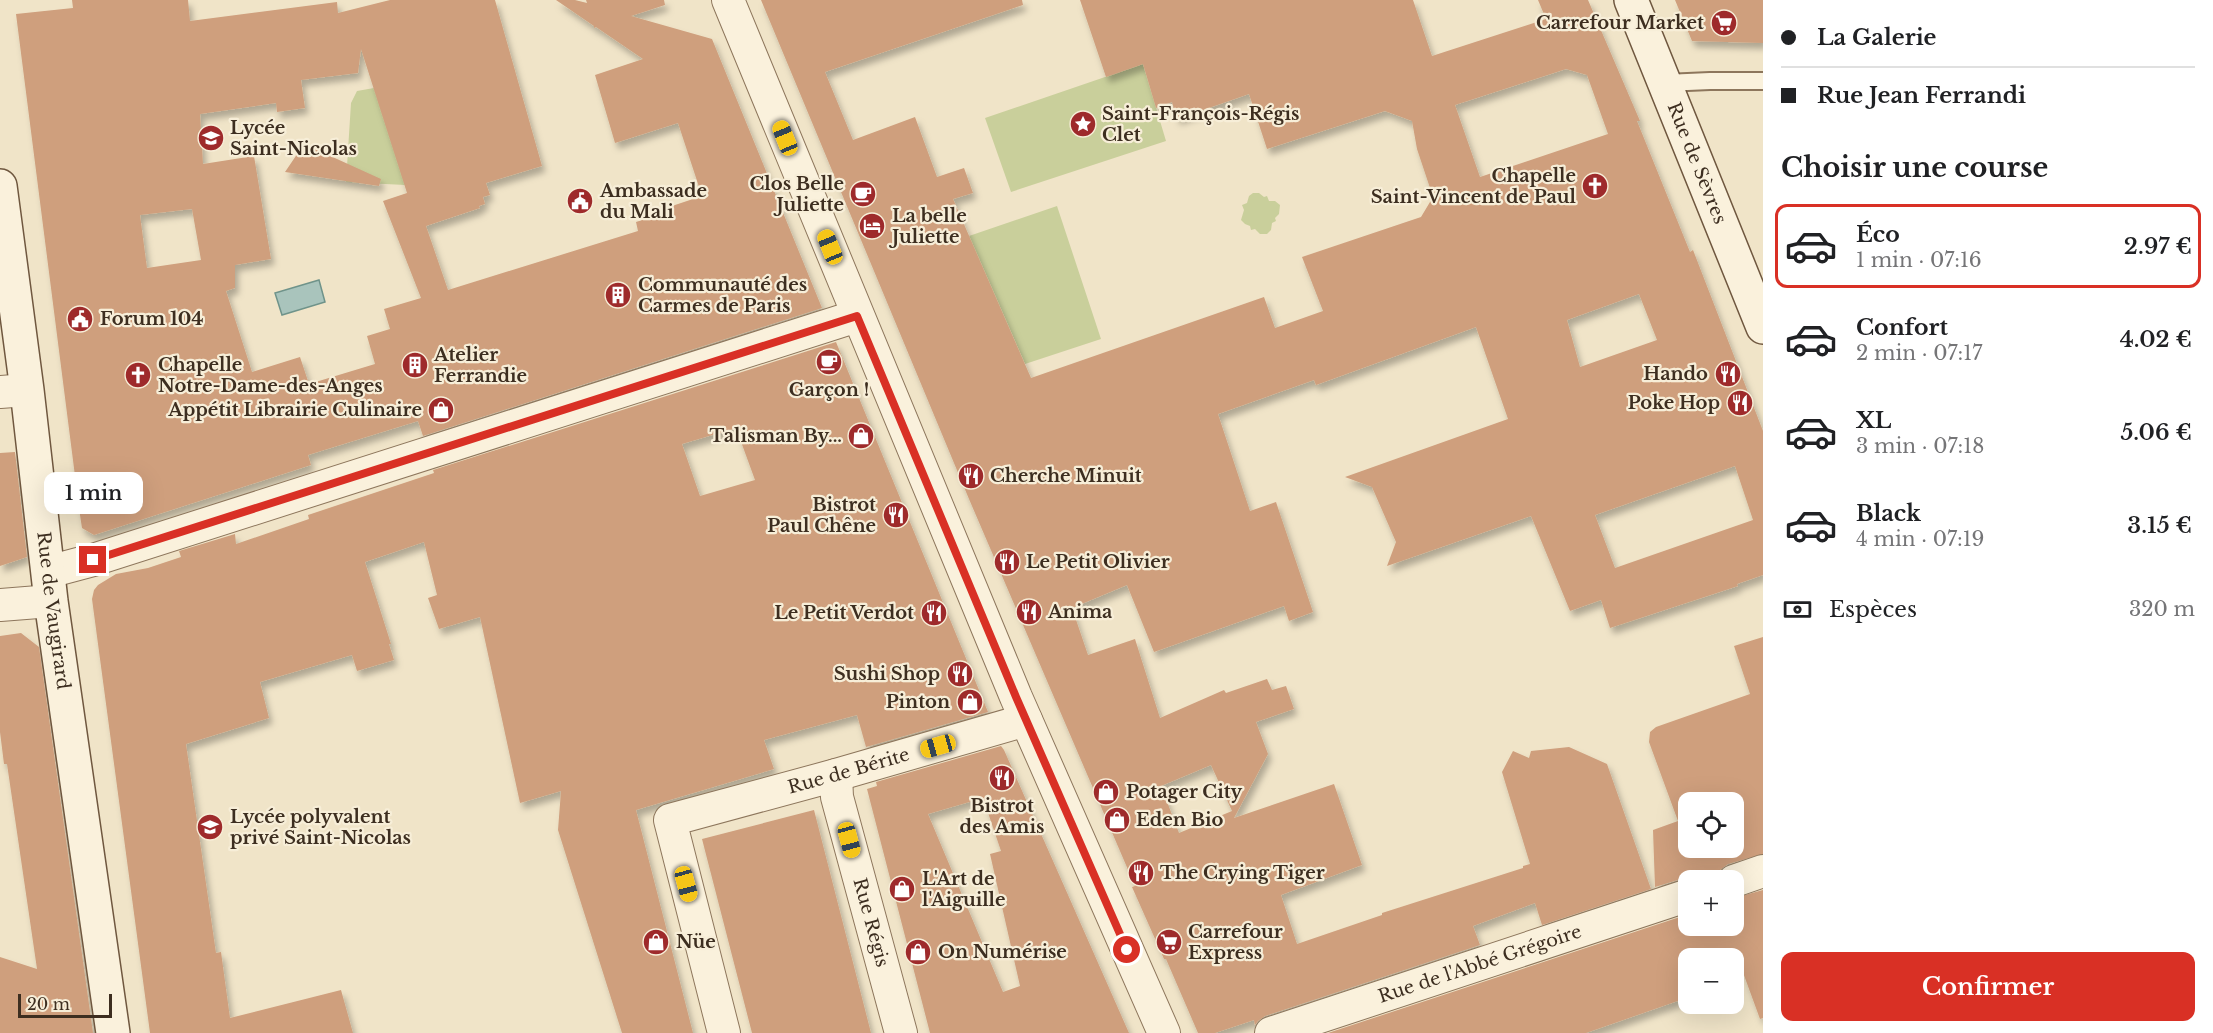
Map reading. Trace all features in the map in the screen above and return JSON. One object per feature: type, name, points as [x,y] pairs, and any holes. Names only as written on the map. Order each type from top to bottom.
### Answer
[{"type":"main road","name":"Rue de Sèvres","points":[[1631,0],[1763,327]]},
{"type":"main road","name":"Rue de Vaugirard","points":[[0,186],[14,391],[50,586],[113,1033]]},
{"type":"street","points":[[729,0],[857,316],[1026,720],[1164,1033]]},
{"type":"street","points":[[0,605],[50,586],[104,556],[857,316]]},
{"type":"street","name":"Rue de Bérite","points":[[724,1033],[670,820],[1026,720]]},
{"type":"street","name":"Rue Régis","points":[[836,775],[837,797],[901,1033]]},
{"type":"street","points":[[1744,877],[1763,871]]},
{"type":"street","name":"Rue de l'Abbé Grégoire","points":[[1271,1033],[1678,899]]},
{"type":"lane","points":[[1665,83],[1763,81]]},
{"type":"green space","points":[[1143,64],[1166,141],[1011,192],[985,118]]},
{"type":"green space","points":[[374,88],[405,185],[346,182],[351,103],[357,91]]},
{"type":"green space","points":[[1253,193],[1267,196],[1269,201],[1275,201],[1280,205],[1276,221],[1272,223],[1271,230],[1267,234],[1260,234],[1255,229],[1251,230],[1250,226],[1241,220],[1244,210],[1242,205],[1247,203],[1249,196]]},
{"type":"green space","points":[[1057,206],[1101,339],[1025,364],[969,236]]},
{"type":"water","points":[[319,280],[325,302],[282,315],[275,293]]},
{"type":"building","points":[[72,0],[188,0],[190,21],[337,2],[338,13],[390,0],[495,0],[542,166],[486,183],[490,195],[483,197],[485,204],[479,206],[480,208],[426,226],[448,290],[638,231],[636,222],[658,215],[657,211],[702,196],[678,123],[615,143],[595,75],[643,59],[596,27],[594,28],[556,0],[575,0],[587,3],[586,0],[664,0],[665,5],[631,16],[712,39],[822,308],[423,436],[418,421],[308,455],[311,465],[94,535],[82,528],[80,515],[16,14],[73,8]],"holes":[[[361,49],[407,193],[383,201],[421,298],[384,309],[390,329],[367,336],[375,364],[309,384],[300,357],[252,372],[226,291],[235,288],[235,265],[271,259],[254,156],[203,164],[200,114],[276,103],[277,112],[305,108],[301,80],[358,73]],[[192,209],[201,260],[147,268],[140,215]]]},
{"type":"building","points":[[761,0],[1022,0],[1023,5],[825,72],[853,140],[915,117],[937,177],[964,168],[973,193],[953,199],[1031,378],[1264,297],[1275,328],[1323,311],[1302,257],[1421,217],[1433,197],[1417,149],[1412,121],[1385,111],[1267,149],[1249,94],[1177,119],[1172,102],[1156,108],[1143,64],[1106,77],[1080,0],[1413,0],[1432,56],[1546,19],[1538,0],[1588,0],[1640,121],[1637,121],[1690,252],[1693,250],[1763,431],[1763,575],[1737,584],[1738,586],[1610,628],[1601,600],[1570,611],[1531,516],[1387,566],[1396,542],[1372,487],[1345,477],[1508,419],[1476,327],[1316,385],[1314,380],[1218,414],[1250,511],[1276,502],[1313,612],[1289,621],[1284,606],[1154,652],[1127,585],[1072,608],[1088,655],[1135,639],[1160,718],[1224,690],[1226,693],[1267,679],[1272,690],[1286,686],[1294,709],[1256,722],[1268,754],[1234,818],[1334,784],[1362,865],[1281,895],[1297,944],[1530,864],[1502,772],[1513,751],[1529,758],[1531,751],[1569,747],[1607,764],[1651,889],[1542,925],[1535,903],[1473,926],[1480,945],[1265,1016],[1255,1025],[1254,1020],[1215,1033],[1198,1033],[1132,887],[1135,886],[969,499]],"holes":[[[1566,69],[1587,75],[1608,134],[1480,177],[1455,105]],[[1639,294],[1657,340],[1580,367],[1567,320]],[[1735,466],[1753,520],[1615,568],[1595,515]],[[1211,765],[1232,811],[1179,833],[1161,786]]]},
{"type":"building","name":"Carrefour Market","points":[[1675,0],[1763,0],[1763,43],[1692,41]]},
{"type":"building","points":[[304,144],[381,179],[379,186],[285,172]]},
{"type":"building","points":[[836,342],[988,712],[866,747],[857,715],[764,740],[774,769],[636,810],[693,1033],[622,1033],[558,830],[561,791],[520,803],[480,617],[439,629],[428,598],[437,595],[424,542],[365,562],[394,660],[357,671],[352,655],[260,682],[269,718],[186,744],[216,953],[221,952],[230,1018],[341,990],[353,1033],[150,1033],[92,599],[94,590],[116,574],[148,568],[181,557],[179,551],[235,534],[236,544],[309,519],[308,515],[434,473],[433,470]],"holes":[[[736,428],[755,480],[700,496],[682,444]]]},
{"type":"building","points":[[15,452],[27,557],[0,566],[0,453]]},
{"type":"building","points":[[21,633],[39,647],[93,1033],[0,1033],[0,957],[37,969],[7,764],[4,764],[0,732],[0,636]]},
{"type":"building","points":[[1763,637],[1763,854],[1728,864],[1720,870],[1678,870],[1678,880],[1655,887],[1653,830],[1678,821],[1649,742],[1650,732],[1656,727],[1750,694],[1734,646]]},
{"type":"building","points":[[1001,746],[1129,1033],[930,1033],[867,789],[877,786],[876,782]],"holes":[[[983,798],[1001,851],[990,854],[1020,986],[1003,992],[928,814]]]},
{"type":"building","points":[[814,810],[871,1033],[752,1033],[702,839]]},
{"type":"building","points":[[1763,890],[1763,1018],[1760,1019],[1744,975],[1744,948],[1678,948],[1678,1001],[1586,1033],[1328,1033],[1678,918],[1678,936],[1744,936],[1744,895]]},
{"type":"place","name":"Carrefour Market","points":[[1724,23]]},
{"type":"place","name":"Saint-François-Régis Clet","points":[[1083,124]]},
{"type":"place","name":"Lycée Saint-Nicolas","points":[[211,138]]},
{"type":"place","name":"Chapelle Saint-Vincent de Paul","points":[[1595,186]]},
{"type":"place","name":"Clos Belle Juliette","points":[[863,194]]},
{"type":"place","name":"Ambassade du Mali","points":[[580,201]]},
{"type":"place","name":"La belle Juliette","points":[[872,226]]},
{"type":"place","name":"Communauté des Carmes de Paris","points":[[618,295]]},
{"type":"place","name":"Forum 104","points":[[80,319]]},
{"type":"place","name":"Garçon !","points":[[829,362]]},
{"type":"place","name":"Atelier Ferrandie","points":[[415,365]]},
{"type":"place","name":"Hando","points":[[1728,374]]},
{"type":"place","name":"Chapelle Notre-Dame-des-Anges","points":[[138,375]]},
{"type":"place","name":"Poke Hop","points":[[1740,403]]},
{"type":"place","name":"Appétit Librairie Culinaire","points":[[441,410]]},
{"type":"place","name":"Talisman By...","points":[[861,436]]},
{"type":"place","name":"Cherche Minuit","points":[[971,476]]},
{"type":"place","name":"Bistrot Paul Chêne","points":[[896,515]]},
{"type":"place","name":"Le Petit Olivier","points":[[1007,562]]},
{"type":"place","name":"Anima","points":[[1029,612]]},
{"type":"place","name":"Le Petit Verdot","points":[[934,613]]},
{"type":"place","name":"Sushi Shop","points":[[960,674]]},
{"type":"place","name":"Pinton","points":[[970,702]]},
{"type":"place","name":"Bistrot des Amis","points":[[1002,778]]},
{"type":"place","name":"Potager City","points":[[1106,792]]},
{"type":"place","name":"Eden Bio","points":[[1117,820]]},
{"type":"place","name":"Lycée polyvalent privé Saint-Nicolas","points":[[210,827]]},
{"type":"place","name":"The Crying Tiger","points":[[1141,873]]},
{"type":"place","name":"L'Art de l'Aiguille","points":[[902,889]]},
{"type":"place","name":"Nüe","points":[[656,942]]},
{"type":"place","name":"Carrefour Express","points":[[1169,942]]},
{"type":"place","name":"On Numérise","points":[[918,952]]},
{"type":"route","points":[[93,560],[857,316],[1016,697],[1127,950]]}]
